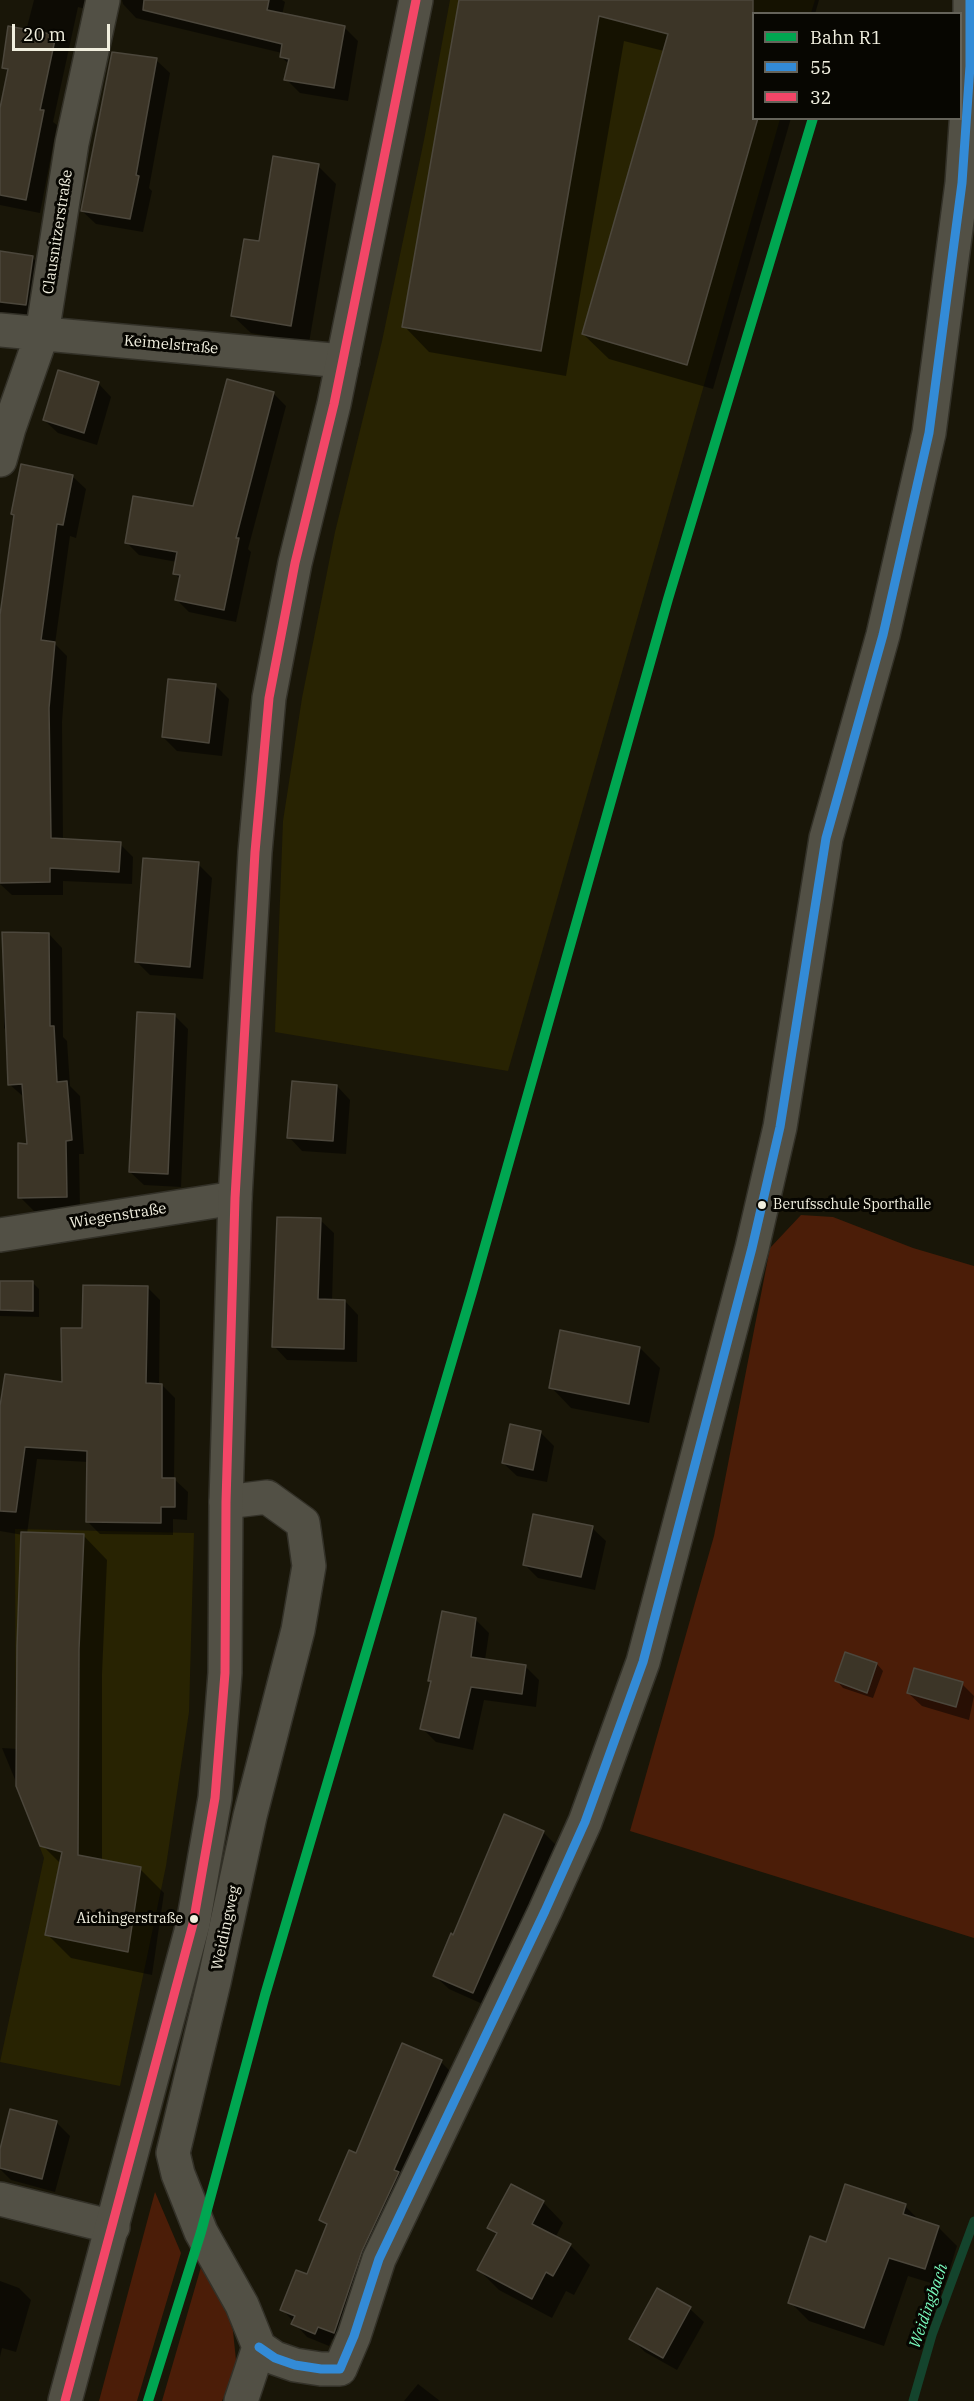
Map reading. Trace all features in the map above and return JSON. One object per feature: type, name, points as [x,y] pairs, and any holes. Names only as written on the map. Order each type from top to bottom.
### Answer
[{"type":"street","name":"Clausnitzerstraße","points":[[0,460],[42,334],[72,143],[103,0]]},
{"type":"street","points":[[65,2401],[193,1924],[215,1798],[225,1673],[226,1502],[235,1198],[255,852],[269,698],[295,563],[343,361],[416,0]]},
{"type":"street","points":[[241,2401],[259,2347],[275,2358],[296,2365],[340,2369],[354,2336],[379,2259],[585,1822],[643,1662],[746,1270],[778,1138],[826,838],[883,635],[929,434],[962,183],[970,66],[970,0]]},
{"type":"street","name":"Keimelstraße","points":[[0,330],[343,361]]},
{"type":"street","name":"Wiegenstraße","points":[[0,1235],[235,1198]]},
{"type":"street","points":[[0,1220],[0,1235]]},
{"type":"street","name":"Weidingweg","points":[[226,1502],[267,1497],[303,1523],[309,1566],[298,1630],[250,1816],[214,1982],[173,2153],[178,2174],[201,2232],[242,2306],[259,2347]]},
{"type":"street","points":[[0,2199],[113,2227]]},
{"type":"shaded area","points":[[450,0],[815,0],[811,12],[752,12],[752,120],[780,120],[508,1071],[275,1032],[283,821],[302,698],[335,532],[382,341],[424,140]]},
{"type":"shaded area","points":[[801,1215],[833,1217],[913,1248],[974,1266],[974,1938],[630,1831],[714,1536],[770,1248]]},
{"type":"shaded area","points":[[15,1529],[194,1533],[189,1712],[166,1866],[120,2086],[0,2062],[44,1858],[16,1786]]},
{"type":"shaded area","points":[[155,2192],[181,2253],[137,2401],[99,2401]]},
{"type":"shaded area","points":[[201,2267],[224,2299],[233,2331],[237,2370],[222,2401],[162,2401]]},
{"type":"building","points":[[144,0],[269,0],[267,10],[345,26],[334,88],[284,80],[289,59],[280,57],[282,44],[143,10]]},
{"type":"building","points":[[459,0],[753,0],[752,120],[757,120],[687,365],[582,334],[668,34],[599,16],[541,351],[402,327]]},
{"type":"building","points":[[8,26],[56,35],[40,110],[44,110],[26,200],[0,195],[0,108],[8,69],[2,68]]},
{"type":"building","points":[[112,52],[157,58],[130,219],[81,211]]},
{"type":"building","points":[[273,156],[319,164],[291,326],[231,316],[244,239],[259,241]]},
{"type":"building","points":[[0,251],[33,256],[26,305],[0,302]]},
{"type":"building","points":[[58,370],[99,382],[84,433],[43,420]]},
{"type":"building","points":[[227,379],[274,392],[236,538],[239,538],[224,610],[175,600],[180,575],[173,574],[177,552],[125,543],[133,496],[193,506]]},
{"type":"building","points":[[21,464],[73,475],[63,525],[57,524],[41,640],[55,642],[49,708],[51,838],[121,842],[119,872],[50,868],[50,882],[0,883],[0,615],[14,515],[11,514]]},
{"type":"building","points":[[168,679],[216,684],[209,743],[162,737]]},
{"type":"building","points":[[143,858],[199,862],[190,967],[135,962]]},
{"type":"building","points":[[2,932],[49,933],[50,1026],[54,1026],[57,1082],[67,1081],[72,1140],[66,1141],[67,1197],[18,1198],[18,1143],[27,1144],[22,1084],[8,1085]]},
{"type":"building","points":[[137,1012],[175,1014],[168,1174],[129,1172]]},
{"type":"building","points":[[292,1081],[337,1085],[333,1141],[287,1138]]},
{"type":"building","points":[[277,1217],[321,1218],[318,1299],[345,1300],[344,1349],[272,1347]]},
{"type":"building","points":[[0,1281],[33,1281],[33,1311],[0,1310]]},
{"type":"building","points":[[83,1285],[148,1286],[146,1383],[162,1384],[162,1478],[175,1478],[175,1507],[161,1507],[161,1523],[86,1522],[87,1451],[25,1447],[16,1512],[0,1511],[0,1406],[5,1374],[62,1382],[61,1328],[82,1328]]},
{"type":"building","points":[[560,1330],[640,1347],[629,1404],[549,1388]]},
{"type":"building","points":[[510,1424],[541,1431],[533,1470],[502,1463]]},
{"type":"building","points":[[533,1514],[593,1526],[581,1577],[523,1565]]},
{"type":"building","points":[[21,1532],[84,1534],[79,1649],[78,1855],[141,1867],[128,1952],[45,1935],[62,1852],[40,1846],[16,1786]]},
{"type":"building","points":[[442,1611],[476,1618],[471,1657],[526,1665],[522,1694],[471,1687],[459,1738],[420,1729],[431,1681],[428,1681]]},
{"type":"building","points":[[845,1652],[877,1663],[867,1693],[835,1681]]},
{"type":"building","points":[[914,1668],[963,1682],[956,1707],[907,1693]]},
{"type":"building","points":[[504,1814],[544,1831],[473,1993],[433,1976],[451,1933],[453,1935]]},
{"type":"building","points":[[402,2043],[442,2060],[394,2170],[399,2172],[362,2251],[334,2333],[318,2327],[315,2334],[291,2324],[295,2316],[280,2310],[296,2270],[307,2274],[327,2224],[319,2220],[349,2150],[356,2153]]},
{"type":"building","points":[[10,2109],[57,2121],[42,2179],[0,2168],[0,2149]]},
{"type":"building","points":[[511,2184],[544,2201],[532,2224],[571,2244],[553,2276],[546,2272],[532,2299],[477,2270],[497,2233],[487,2228]]},
{"type":"building","points":[[845,2184],[906,2204],[903,2214],[939,2226],[925,2269],[889,2258],[864,2328],[788,2303],[810,2236],[826,2242]]},
{"type":"building","points":[[657,2288],[691,2307],[663,2358],[629,2339]]},
{"type":"waterway","name":"Weidingbach","points":[[913,2401],[932,2335],[974,2221]]},
{"type":"rail line","name":"R1","points":[[148,2401],[201,2232],[265,1995],[472,1292],[668,599],[812,120]]},
{"type":"transit line","name":"32","points":[[65,2401],[193,1924],[215,1798],[225,1673],[226,1502],[235,1198],[255,852],[269,698],[295,563],[334,404],[416,0]]},
{"type":"transit line","name":"55","points":[[259,2347],[275,2358],[295,2365],[340,2369],[354,2336],[379,2259],[585,1822],[643,1662],[752,1248],[780,1127],[826,838],[883,635],[929,433],[962,183],[970,66],[970,0]]},
{"type":"place","name":"Berufsschule Sporthalle","points":[[762,1205]]},
{"type":"place","name":"Aichingerstraße","points":[[194,1919]]}]
